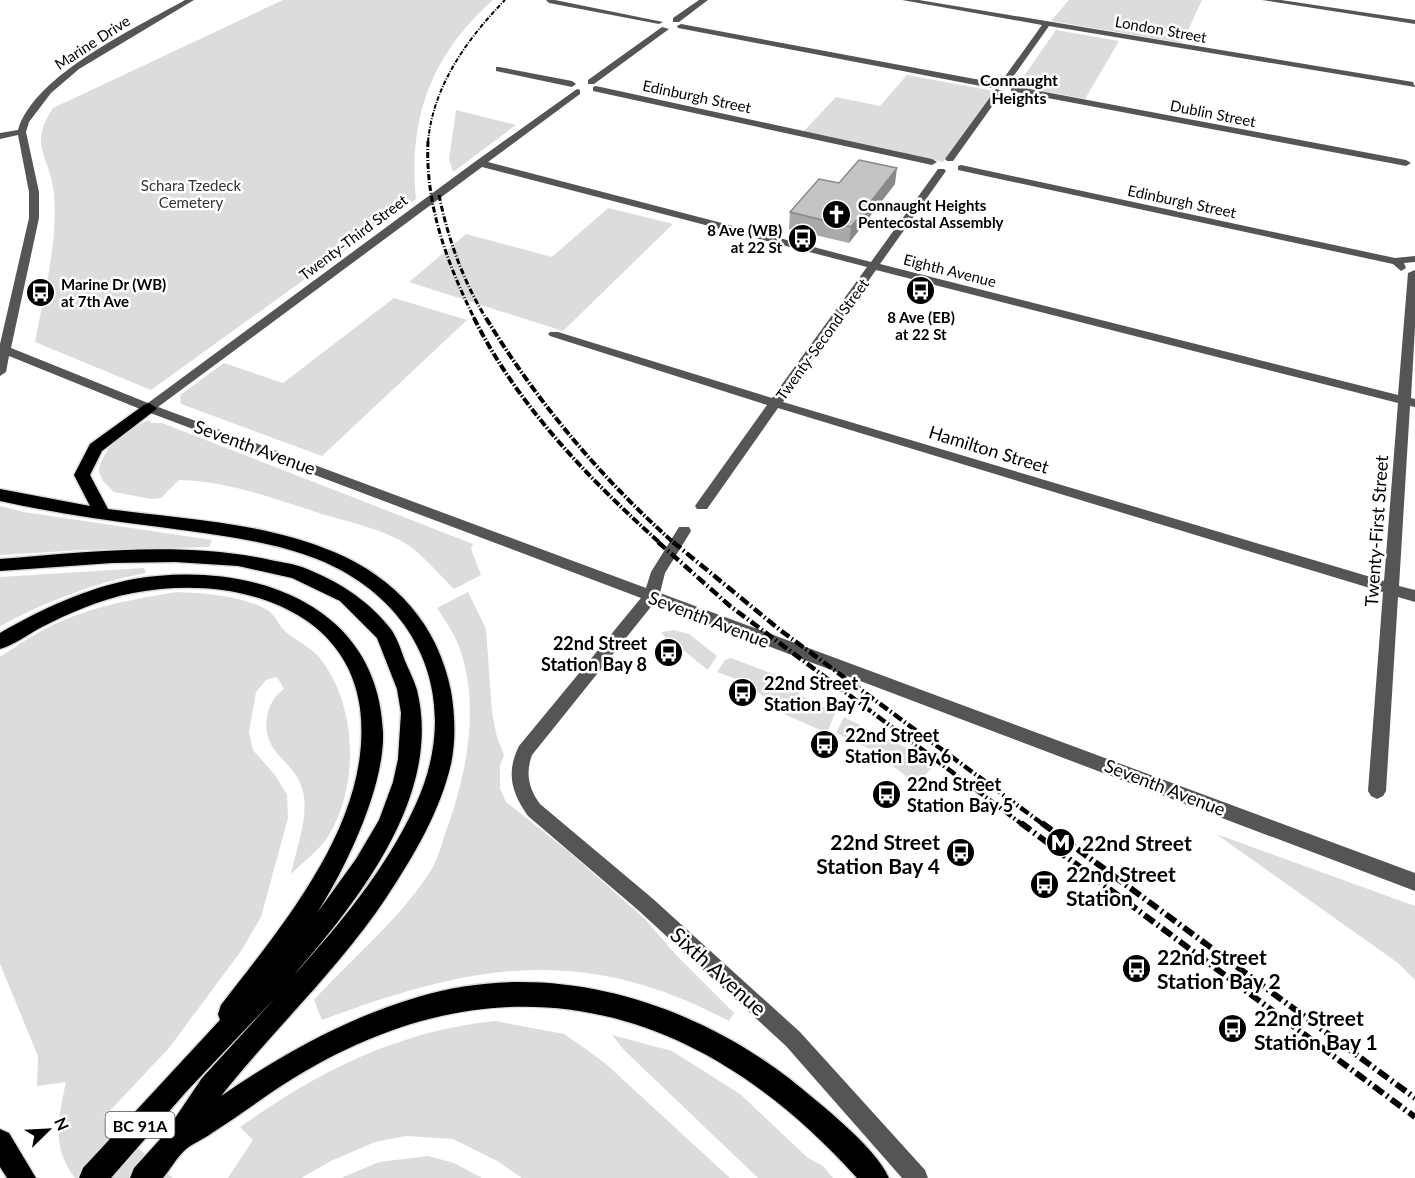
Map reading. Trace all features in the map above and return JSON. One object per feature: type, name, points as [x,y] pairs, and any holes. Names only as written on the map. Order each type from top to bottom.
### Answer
[{"type":"highway","points":[[101,512],[82,475],[96,448],[148,408]]},
{"type":"highway","points":[[0,495],[250,534],[300,546],[349,566],[382,587],[408,610],[424,635],[435,664],[442,695],[445,729],[440,765],[428,802],[385,880],[320,963],[207,1091],[175,1142]]},
{"type":"highway","points":[[0,565],[184,556],[266,563],[329,585],[357,606],[376,623],[393,648],[404,674],[411,705],[408,766],[400,797],[385,831],[364,866],[308,942],[251,1006],[188,1071]]},
{"type":"highway","points":[[0,642],[64,608],[98,596],[133,587],[198,580],[233,583],[293,602],[319,617],[340,638],[359,663],[369,696],[374,731],[364,792],[340,851],[309,905],[188,1071]]},
{"type":"highway","points":[[175,1142],[305,1057],[385,1020],[477,997],[532,994],[586,999],[638,1012],[699,1036],[762,1075],[810,1114],[875,1178]]},
{"type":"highway","name":"BC 91A","points":[[93,1178],[188,1071]]},
{"type":"highway","points":[[0,1142],[22,1178]]},
{"type":"highway","name":"BC 91A","points":[[144,1178],[175,1142]]},
{"type":"street","name":"Marine Drive","points":[[22,132],[25,122],[40,100],[76,67],[190,0]]},
{"type":"street","points":[[678,23],[704,0]]},
{"type":"street","name":"London Street","points":[[906,0],[1414,85]]},
{"type":"street","points":[[1266,0],[1415,22]]},
{"type":"street","points":[[549,1],[662,25],[678,23],[991,85],[1005,82],[1012,84],[1014,89],[999,91],[991,85]]},
{"type":"street","points":[[1005,82],[1047,24]]},
{"type":"street","points":[[499,69],[575,88],[593,86],[662,25]]},
{"type":"street","name":"Edinburgh Street","points":[[593,86],[937,167]]},
{"type":"street","name":"Twenty-Third Street","points":[[148,408],[479,163],[575,88]]},
{"type":"street","name":"Dublin Street","points":[[1014,89],[1411,161]]},
{"type":"street","points":[[950,159],[999,91]]},
{"type":"street","points":[[0,136],[22,132],[34,192],[34,218],[3,349],[0,372]]},
{"type":"street","points":[[941,158],[950,159],[960,164],[961,168],[955,171],[937,167],[941,158]]},
{"type":"street","points":[[1411,161],[1415,170]]},
{"type":"street","name":"Eighth Avenue","points":[[479,163],[1410,401]]},
{"type":"street","name":"Twenty-Second Street","points":[[702,506],[774,403],[875,266],[937,167]]},
{"type":"street","name":"Edinburgh Street","points":[[961,168],[1397,262],[1404,270],[1414,263]]},
{"type":"street","name":"Twenty-First Street","points":[[1377,791],[1391,589],[1410,401],[1414,263]]},
{"type":"street","name":"Hamilton Street","points":[[554,334],[774,403],[1415,596]]},
{"type":"street","name":"Seventh Avenue","points":[[3,349],[148,408],[1415,882]]},
{"type":"street","points":[[651,597],[658,572],[684,531]]},
{"type":"street","name":"Sixth Avenue","points":[[651,597],[525,751],[519,762],[518,773],[525,799],[534,810],[645,903],[794,1039],[917,1178]]},
{"type":"green space","name":"Schara Tzedeck Cemetery","points":[[283,0],[493,0],[454,43],[439,66],[428,90],[420,115],[416,141],[414,169],[416,199],[151,390],[35,342],[54,232],[54,195],[41,142],[45,121],[53,108]]},
{"type":"green space","points":[[1069,0],[1202,0],[1182,43],[1051,21]]},
{"type":"green space","points":[[1056,30],[1119,41],[1085,99],[1017,86]]},
{"type":"green space","points":[[907,75],[994,91],[943,162],[803,132],[836,97],[880,106]]},
{"type":"green space","points":[[456,110],[516,125],[453,172],[449,159]]},
{"type":"green space","points":[[608,208],[673,224],[563,331],[409,282],[466,234],[552,257]]},
{"type":"green space","points":[[394,298],[467,320],[322,456],[181,404],[180,395],[224,363],[283,383]]},
{"type":"green space","points":[[149,420],[151,423],[162,423],[473,544],[471,549],[481,575],[454,589],[417,552],[391,536],[235,488],[179,480],[161,498],[151,499],[114,492],[103,481],[99,472],[100,464],[109,447],[132,428]]},
{"type":"green space","points":[[0,506],[24,512],[212,540],[209,547],[82,550],[0,555]]},
{"type":"green space","points":[[144,568],[146,573],[107,582],[71,594],[0,626],[0,577]]},
{"type":"green space","points":[[176,592],[224,596],[260,606],[271,613],[286,632],[319,657],[332,676],[347,720],[350,744],[346,792],[339,814],[326,840],[291,874],[303,823],[303,792],[294,772],[269,740],[268,712],[275,697],[284,689],[277,677],[266,680],[256,692],[249,732],[253,750],[275,775],[287,795],[288,818],[261,917],[241,951],[169,1048],[103,1118],[173,1178],[75,1178],[67,1166],[59,1143],[59,1120],[66,1082],[37,1086],[38,1056],[0,964],[0,657],[37,633],[67,619],[113,604]]},
{"type":"green space","points":[[468,592],[486,629],[492,713],[504,755],[500,765],[500,788],[506,802],[568,851],[645,919],[676,955],[734,1013],[729,1021],[675,996],[624,980],[575,972],[527,970],[478,975],[428,986],[322,1020],[314,1000],[404,907],[430,872],[440,849],[459,790],[470,720],[467,674],[461,652],[454,635],[437,608]]},
{"type":"green space","points":[[674,630],[689,634],[717,656],[708,670],[673,642],[667,640],[661,632]]},
{"type":"green space","points":[[731,658],[792,681],[800,695],[835,713],[827,733],[786,715],[747,683],[717,672],[725,660]]},
{"type":"green space","points":[[844,717],[937,763],[916,784],[874,751],[836,733]]},
{"type":"green space","points":[[1216,834],[1415,906],[1415,980],[1398,963]]},
{"type":"green space","points":[[495,1021],[564,1034],[606,1064],[730,1178],[522,1178],[497,1161],[453,1139],[406,1136],[375,1142],[331,1161],[301,1178],[228,1178],[253,1140],[240,1127],[300,1088],[330,1071],[393,1044],[459,1026]]},
{"type":"green space","points":[[612,1035],[672,1051],[740,1094],[808,1158],[823,1166],[833,1178],[758,1178],[624,1050]]},
{"type":"green space","points":[[428,1156],[454,1163],[482,1178],[341,1178],[379,1162]]},
{"type":"building","points":[[859,160],[897,168],[851,227],[790,212],[819,179],[839,183]]},
{"type":"railway","points":[[428,142],[437,102],[454,65],[465,47],[505,0]]},
{"type":"railway","points":[[428,142],[428,165],[434,211],[455,277],[475,319]]},
{"type":"railway","points":[[439,195],[457,259],[487,320]]},
{"type":"railway","points":[[486,318],[527,379],[572,438],[621,492],[674,543]]},
{"type":"railway","points":[[475,319],[511,381],[556,439],[581,467],[660,543]]},
{"type":"railway","points":[[658,542],[730,606],[1023,825]]},
{"type":"railway","points":[[673,542],[780,630],[1044,825]]},
{"type":"railway","points":[[1021,823],[1415,1117]]},
{"type":"railway","points":[[1042,823],[1415,1098]]},
{"type":"place","name":"Connaught Heights Pentecostal Assembly","points":[[837,214]]},
{"type":"place","name":"8 Ave (WB) at 22 St","points":[[803,239]]},
{"type":"place","name":"8 Ave (EB) at 22 St","points":[[921,290]]},
{"type":"place","name":"Marine Dr (WB) at 7th Ave","points":[[40,293]]},
{"type":"place","name":"22nd Street Station Bay 8","points":[[668,653]]},
{"type":"place","name":"22nd Street Station Bay 7","points":[[743,693]]},
{"type":"place","name":"22nd Street Station Bay 6","points":[[824,745]]},
{"type":"place","name":"22nd Street Station Bay 5","points":[[886,794]]},
{"type":"place","name":"22nd Street","points":[[1061,842]]},
{"type":"place","name":"22nd Street Station Bay 4","points":[[961,853]]},
{"type":"place","name":"22nd Street Station","points":[[1045,885]]},
{"type":"place","name":"22nd Street Station Bay 2","points":[[1136,968]]},
{"type":"place","name":"22nd Street Station Bay 1","points":[[1233,1029]]},
{"type":"district","name":"Connaught Heights","points":[[1019,88]]}]
